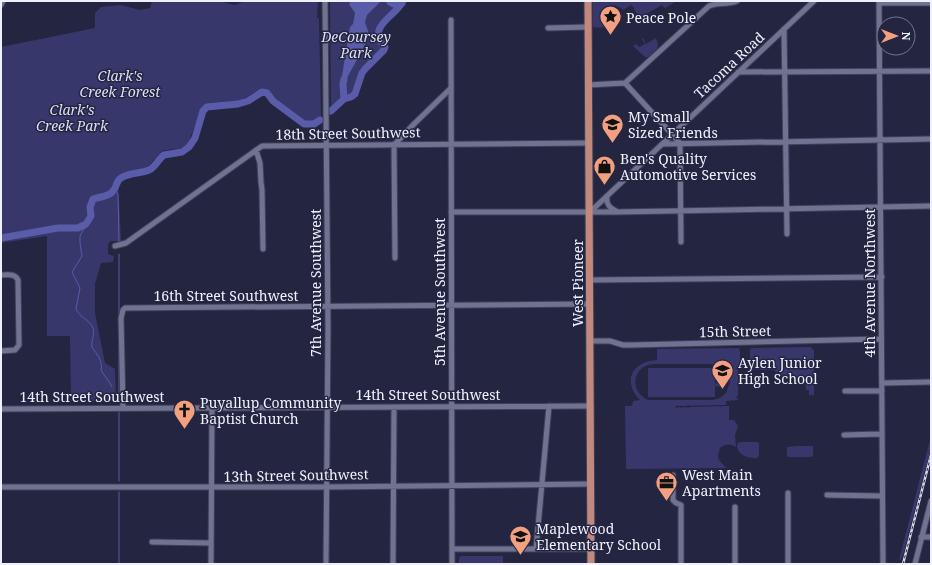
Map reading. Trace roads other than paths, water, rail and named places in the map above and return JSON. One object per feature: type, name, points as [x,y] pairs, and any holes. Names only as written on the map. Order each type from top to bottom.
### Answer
[{"type":"main road","name":"West Pioneer","points":[[588,1],[591,564]]},
{"type":"street","points":[[1,5],[3,1]]},
{"type":"street","name":"7th Avenue Southwest","points":[[325,1],[327,306],[326,564]]},
{"type":"street","points":[[588,85],[625,83],[709,6],[737,1]]},
{"type":"street","name":"Tacoma Road","points":[[590,212],[814,1]]},
{"type":"street","points":[[879,2],[931,2]]},
{"type":"street","name":"4th Avenue Northwest","points":[[879,2],[883,564]]},
{"type":"street","name":"5th Avenue Southwest","points":[[451,20],[452,564]]},
{"type":"street","points":[[548,28],[588,27]]},
{"type":"street","points":[[784,29],[787,234]]},
{"type":"street","points":[[738,72],[931,71]]},
{"type":"street","points":[[625,83],[680,143],[681,242]]},
{"type":"street","points":[[395,258],[394,145],[451,88]]},
{"type":"street","points":[[663,144],[931,139]]},
{"type":"street","name":"18th Street Southwest","points":[[115,246],[126,243],[262,146],[588,143]]},
{"type":"street","points":[[256,150],[260,163],[262,190],[263,249]]},
{"type":"street","points":[[607,196],[608,206],[617,212]]},
{"type":"street","points":[[451,212],[617,212],[931,206]]},
{"type":"street","points":[[1,275],[15,276],[18,283],[19,345],[13,351],[1,351]]},
{"type":"street","points":[[590,280],[882,277]]},
{"type":"street","name":"16th Street Southwest","points":[[122,408],[121,318],[125,308],[590,304]]},
{"type":"street","name":"15th Street","points":[[590,341],[610,341],[624,345],[632,345],[882,339]]},
{"type":"street","points":[[882,383],[931,382]]},
{"type":"street","points":[[845,391],[882,391]]},
{"type":"street","points":[[536,549],[549,406]]},
{"type":"street","name":"14th Street Southwest","points":[[1,409],[591,406]]},
{"type":"street","points":[[393,564],[394,407]]},
{"type":"street","points":[[211,564],[212,408]]},
{"type":"street","points":[[844,435],[882,434]]},
{"type":"street","points":[[673,475],[673,500],[681,505],[682,564]]},
{"type":"street","name":"13th Street Southwest","points":[[1,487],[326,487],[590,484]]},
{"type":"street","points":[[788,493],[788,564]]},
{"type":"street","points":[[827,495],[882,496]]},
{"type":"street","points":[[915,564],[931,500]]},
{"type":"street","points":[[735,507],[735,564]]},
{"type":"street","points":[[921,537],[931,537]]},
{"type":"street","points":[[152,542],[211,543]]},
{"type":"street","points":[[452,549],[591,549]]},
{"type":"waterway","points":[[331,111],[344,99],[355,94],[362,73],[384,50],[385,47],[380,40],[380,27],[403,1]]},
{"type":"waterway","points":[[390,2],[394,4],[402,3]]},
{"type":"waterway","points":[[344,79],[344,99]]},
{"type":"waterway","points":[[1,238],[58,228],[78,228],[86,224],[91,216],[90,207],[93,199],[112,193],[121,178],[149,170],[164,155],[182,152],[189,147],[195,138],[203,111],[207,107],[238,104],[248,101],[262,92],[267,93],[273,101],[304,124],[314,124],[320,120]]},
{"type":"waterway","points":[[115,187],[118,195],[119,241]]},
{"type":"waterway","points":[[89,220],[80,236],[82,256],[72,272],[80,288],[76,309],[77,312],[92,325],[94,333],[92,347],[100,360],[101,370],[112,387]]},
{"type":"waterway","points":[[119,254],[119,316]]},
{"type":"waterway","points":[[119,339],[119,400]]},
{"type":"waterway","points":[[119,412],[119,481]]},
{"type":"waterway","points":[[119,492],[119,564]]},
{"type":"railway","points":[[903,564],[931,455]]},
{"type":"place","name":"Peace Pole","points":[[611,36]]},
{"type":"place","name":"My Small Sized Friends","points":[[612,144]]},
{"type":"place","name":"Ben's Quality Automotive Services","points":[[604,186]]},
{"type":"place","name":"Aylen Junior High School","points":[[723,390]]},
{"type":"place","name":"Puyallup Community Baptist Church","points":[[185,430]]},
{"type":"place","name":"West Main Apartments","points":[[666,502]]},
{"type":"place","name":"Maplewood Elementary School","points":[[521,556]]},
{"type":"park label","name":"DeCoursey Park","points":[[356,44]]},
{"type":"park label","name":"Clark's Creek Forest","points":[[120,84]]},
{"type":"park label","name":"Clark's Creek Park","points":[[72,118]]}]
